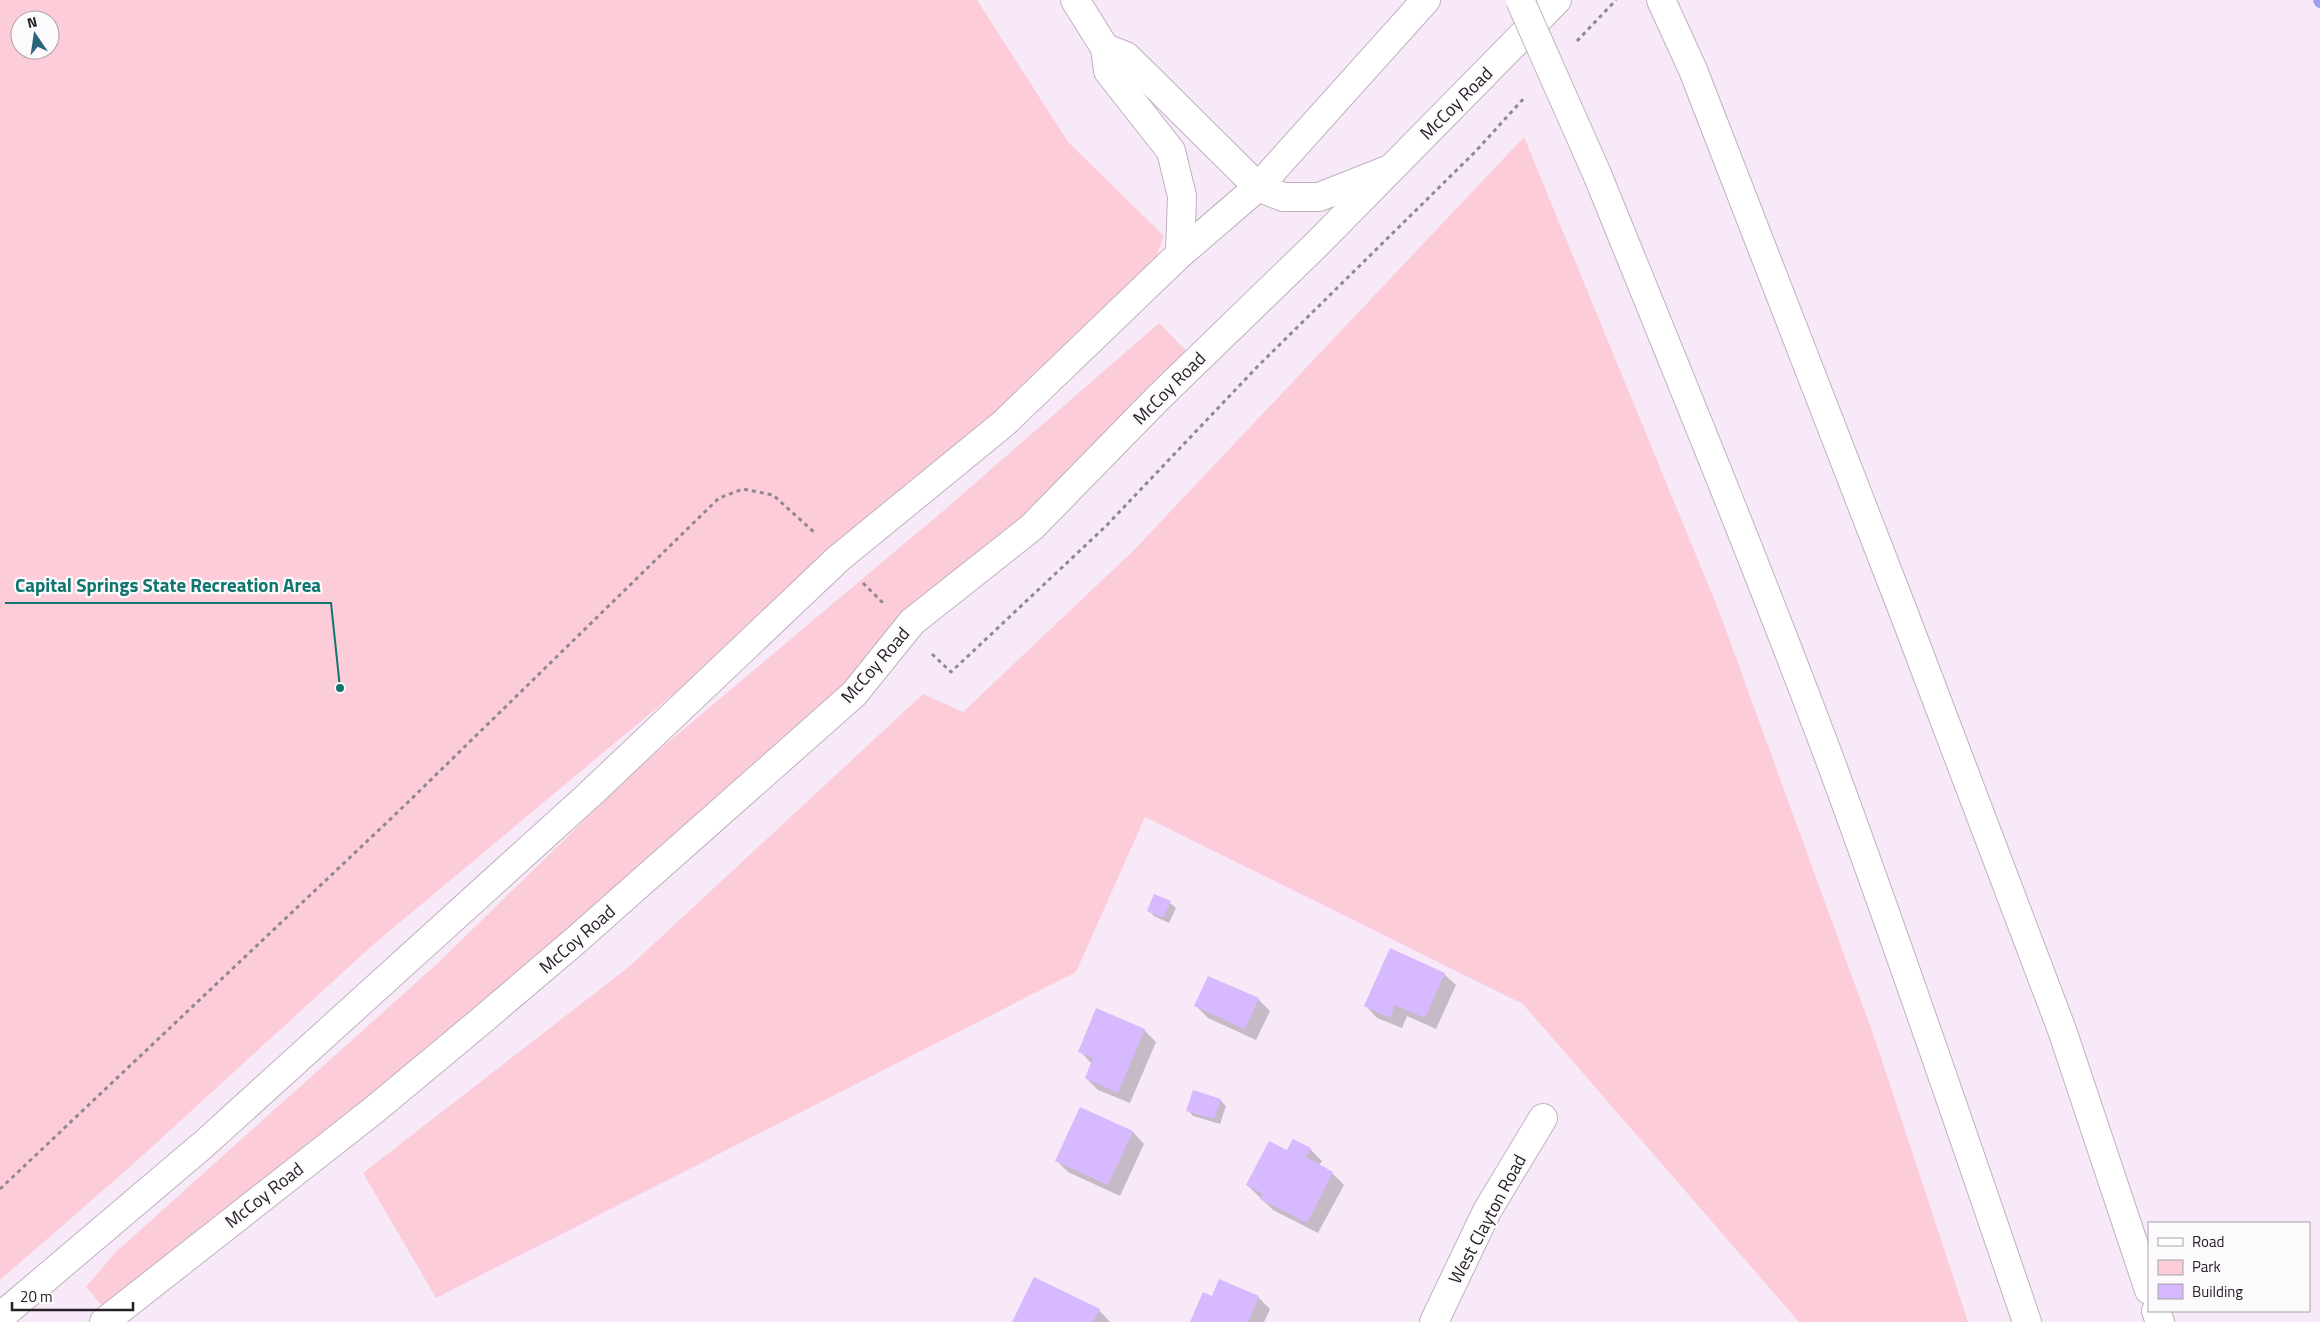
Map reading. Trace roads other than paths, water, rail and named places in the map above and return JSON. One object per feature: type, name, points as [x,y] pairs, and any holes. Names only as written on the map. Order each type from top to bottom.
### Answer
[{"type":"main road","points":[[1075,0],[1106,48],[1108,71],[1171,152],[1182,196],[1180,254]]},
{"type":"main road","points":[[8,1316],[204,1144],[589,795],[839,558],[1003,424],[1180,254],[1258,187],[1426,0]]},
{"type":"main road","points":[[1520,0],[1597,174],[1702,432],[1826,749],[1906,967],[2027,1322]]},
{"type":"main road","name":"McCoy Road","points":[[104,1322],[374,1110],[475,1026],[597,922],[854,694],[912,622],[1032,527],[1557,0]]},
{"type":"main road","points":[[1661,0],[1693,70],[1904,611],[2062,1030],[2148,1287]]},
{"type":"main road","points":[[1106,48],[1126,56],[1258,187],[1283,197],[1319,196],[1390,169]]},
{"type":"main road","name":"West Clayton Road","points":[[1434,1322],[1487,1211],[1543,1118]]},
{"type":"place","name":"Capital Springs State Recreation Area","points":[[340,688]]}]
